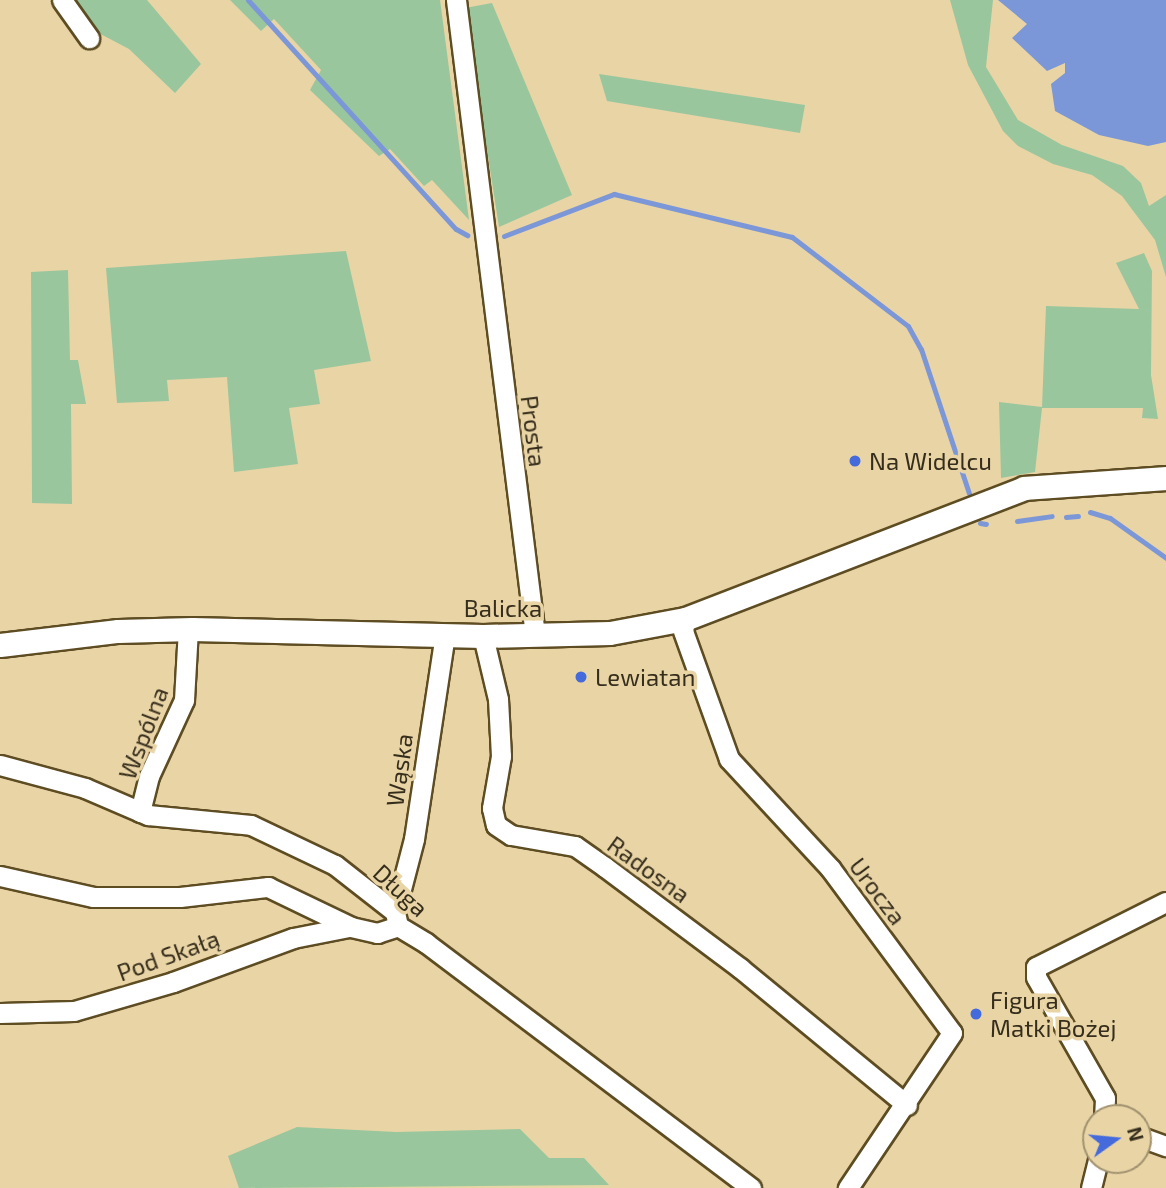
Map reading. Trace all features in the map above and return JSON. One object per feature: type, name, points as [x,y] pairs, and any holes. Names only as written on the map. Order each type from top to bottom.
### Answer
[{"type":"main road","name":"Balicka","points":[[0,645],[118,631],[188,629],[483,636],[610,633],[685,619],[983,500],[1024,488],[1078,481],[1166,478]]},
{"type":"street","points":[[62,0],[89,38]]},
{"type":"street","name":"Prosta","points":[[456,0],[535,635]]},
{"type":"street","name":"Urocza","points":[[685,619],[683,631],[729,760],[830,868],[952,1033],[907,1105],[848,1188]]},
{"type":"street","name":"Wspólna","points":[[140,812],[149,776],[184,700],[188,629]]},
{"type":"street","name":"Wąska","points":[[397,919],[414,839],[445,634]]},
{"type":"street","name":"Radosna","points":[[483,636],[500,728],[501,757],[492,808],[496,825],[511,835],[575,846],[733,962],[907,1105]]},
{"type":"street","name":"Długa","points":[[0,765],[85,788],[140,812],[251,825],[273,833],[335,865],[426,943],[751,1188]]},
{"type":"street","points":[[0,876],[93,897],[180,897],[268,887],[351,927],[377,933],[397,919]]},
{"type":"street","points":[[1105,1104],[1105,1098],[1036,977],[1036,967],[1166,902]]},
{"type":"street","name":"Pod Skałą","points":[[0,1013],[74,1011],[173,982],[293,938],[351,927]]},
{"type":"green space","points":[[73,0],[147,0],[201,64],[175,93],[129,49],[91,29]]},
{"type":"green space","points":[[230,0],[440,0],[469,220],[432,180],[424,186],[390,149],[379,156],[310,90],[321,70],[274,19],[261,31]]},
{"type":"green space","points":[[950,0],[993,0],[986,67],[1018,120],[1062,145],[1123,166],[1141,183],[1149,206],[1166,195],[1166,277],[1155,240],[1122,196],[1092,175],[1053,164],[1018,146],[1003,131],[968,65]]},
{"type":"green space","points":[[492,3],[572,195],[499,227],[465,8]]},
{"type":"green space","points":[[599,74],[805,105],[800,133],[607,101]]},
{"type":"green space","points":[[346,251],[371,361],[314,370],[320,404],[289,408],[298,464],[234,472],[227,377],[167,380],[169,401],[117,403],[106,268]]},
{"type":"green space","points":[[1144,253],[1152,271],[1151,375],[1158,419],[1142,418],[1143,408],[1042,408],[1035,472],[1001,478],[999,402],[1042,407],[1046,306],[1139,309],[1116,263]]},
{"type":"green space","points":[[68,270],[70,360],[78,360],[86,404],[71,404],[72,504],[32,503],[31,272]]},
{"type":"green space","points":[[297,1127],[396,1132],[520,1129],[549,1158],[584,1158],[609,1185],[239,1188],[228,1156]]},
{"type":"water","points":[[998,0],[1166,0],[1166,142],[1148,146],[1099,135],[1055,111],[1051,84],[1065,73],[1065,63],[1047,71],[1012,38],[1027,24]]},
{"type":"waterway","points":[[248,0],[456,229],[467,235]]},
{"type":"waterway","points":[[504,236],[614,194],[792,237],[908,326],[921,349],[969,493]]},
{"type":"waterway","points":[[1090,512],[1110,518],[1166,558]]},
{"type":"waterway","points":[[1017,521],[1052,516]]},
{"type":"waterway","points":[[1066,517],[1078,516]]},
{"type":"waterway","points":[[980,523],[986,524]]},
{"type":"place","name":"Na Widelcu","points":[[855,461]]},
{"type":"place","name":"Lewiatan","points":[[581,677]]},
{"type":"place","name":"Figura Matki Bożej","points":[[976,1014]]}]
